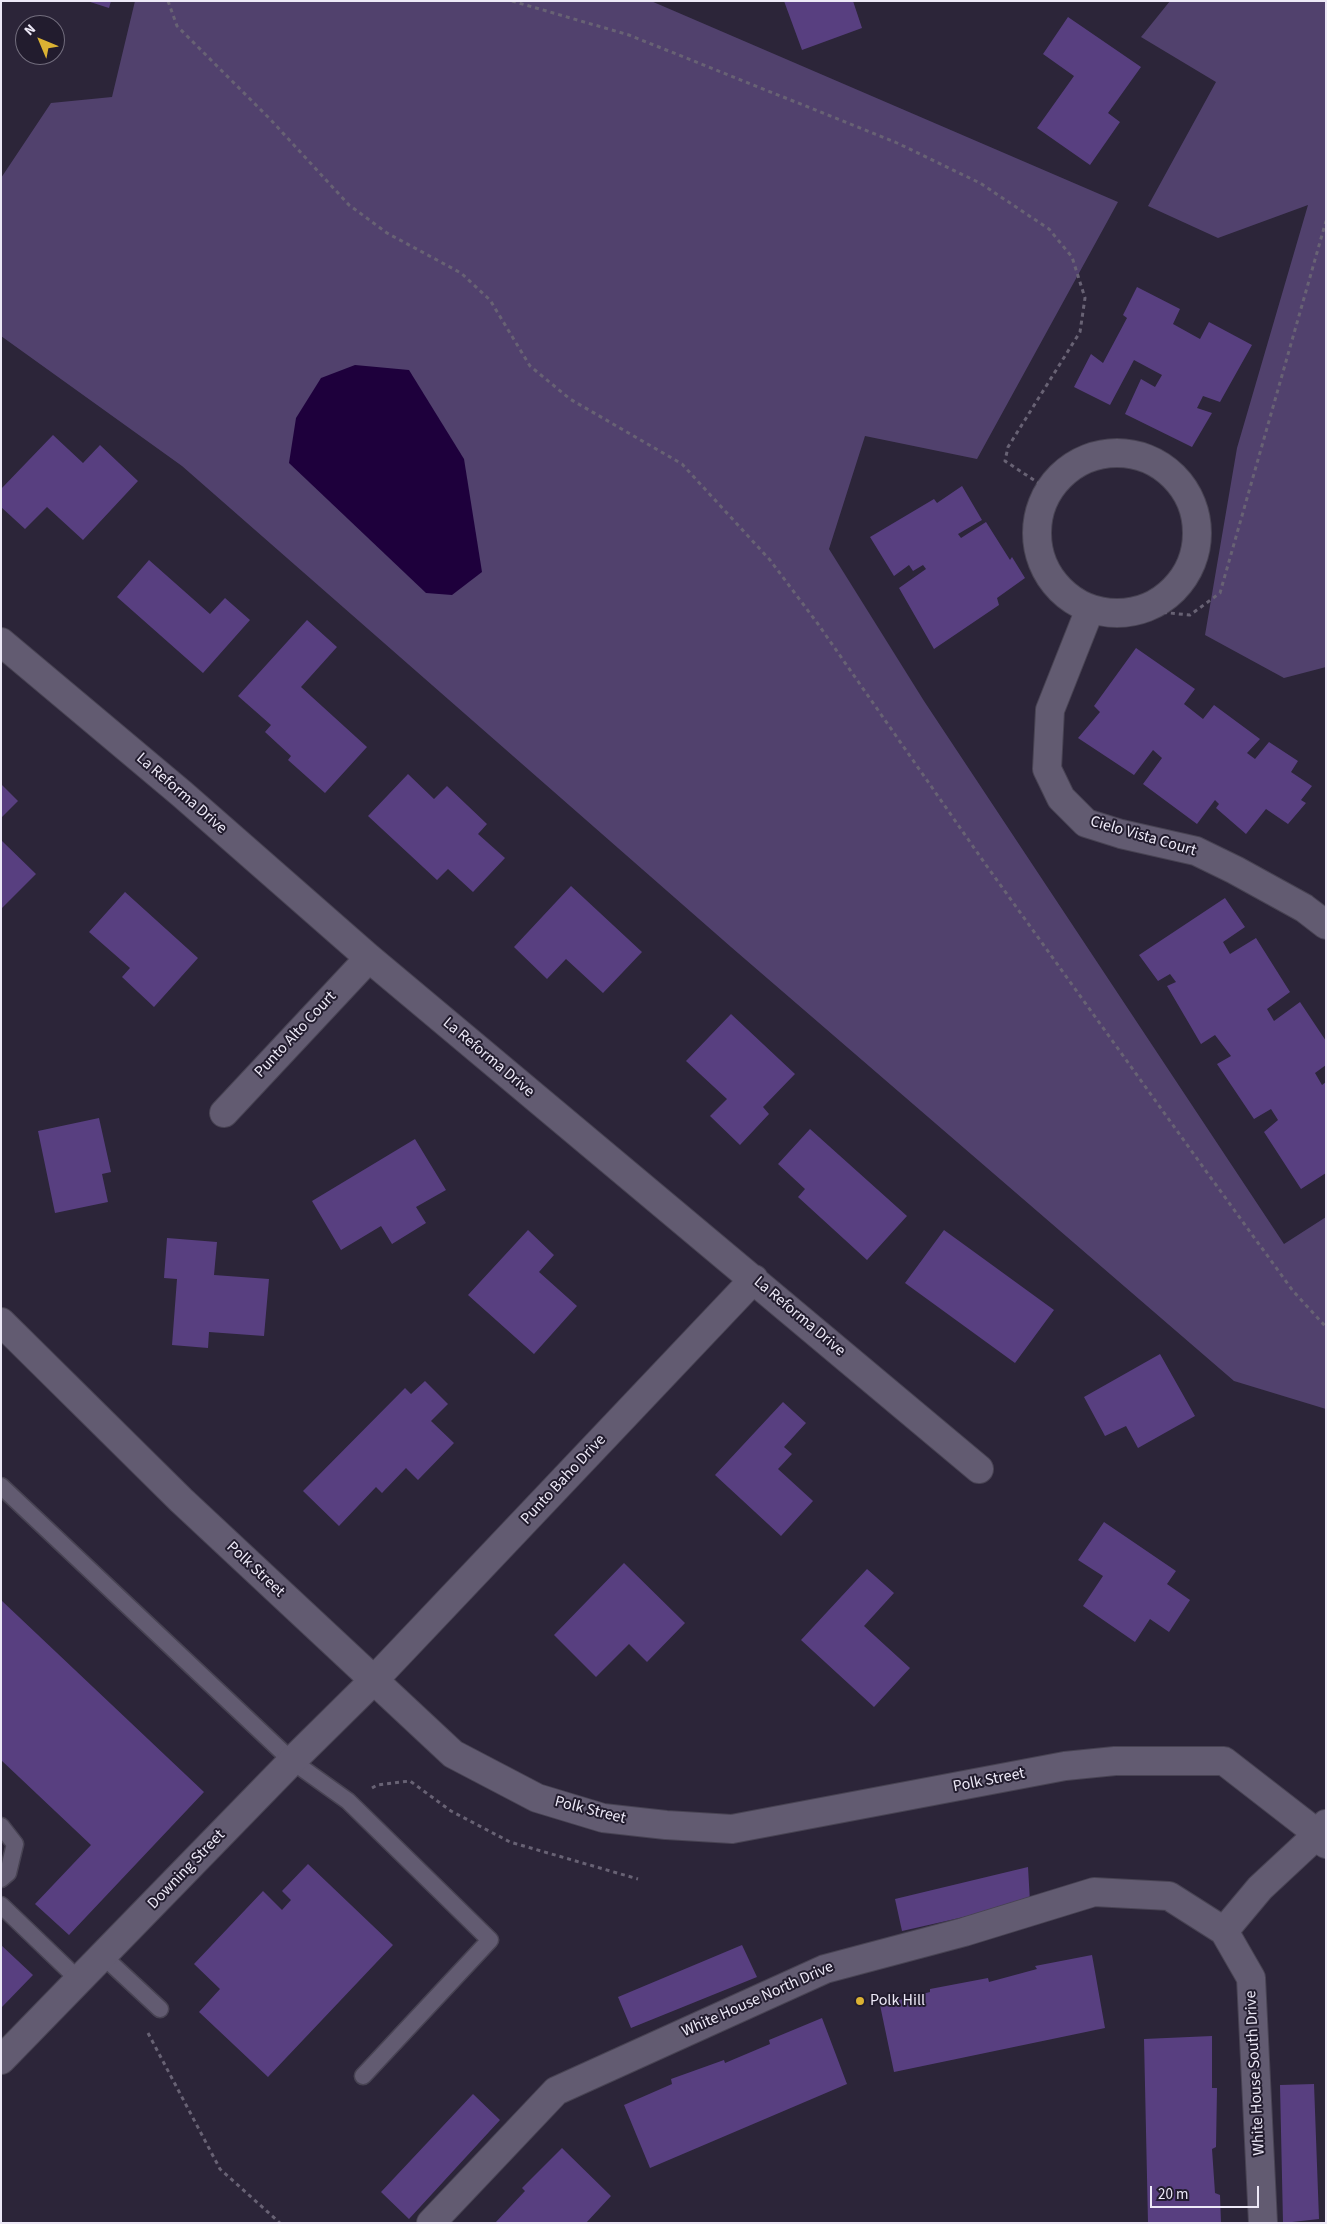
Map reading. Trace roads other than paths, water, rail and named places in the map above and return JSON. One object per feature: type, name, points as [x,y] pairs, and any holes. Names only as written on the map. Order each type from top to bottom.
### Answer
[{"type":"street","points":[[1114,453],[1140,456],[1163,466],[1182,485],[1194,508],[1198,533],[1194,558],[1182,581],[1163,599],[1139,610],[1114,613],[1090,609],[1069,598],[1052,580],[1042,560],[1037,536],[1040,513],[1049,490],[1066,471],[1088,458],[1114,453]]},
{"type":"street","name":"Cielo Vista Court","points":[[1090,609],[1050,710],[1047,769],[1061,798],[1086,823],[1121,834],[1196,851],[1304,908],[1326,925]]},
{"type":"street","name":"La Reforma Drive","points":[[1,642],[182,794],[369,958],[754,1279],[978,1469]]},
{"type":"street","name":"Punto Alto Court","points":[[224,1113],[369,958]]},
{"type":"street","name":"Punto Baho Drive","points":[[373,1681],[754,1279]]},
{"type":"street","name":"Polk Street","points":[[1,1322],[181,1500],[453,1754],[537,1798],[603,1818],[666,1825],[732,1829],[1065,1766],[1116,1761],[1224,1761],[1323,1834]]},
{"type":"street","name":"Downing Street","points":[[1,2060],[373,1681]]},
{"type":"street","points":[[1224,1931],[1260,1888],[1323,1834]]},
{"type":"street","name":"White House North Drive","points":[[431,2223],[556,2091],[825,1969],[964,1932],[1094,1892],[1169,1896],[1224,1931]]},
{"type":"street","name":"White House South Drive","points":[[1224,1931],[1251,1978],[1263,2223]]},
{"type":"lane","points":[[1,1486],[292,1762],[348,1801],[490,1940],[363,2076]]},
{"type":"lane","points":[[1,1826],[15,1844],[8,1873],[1,1879]]},
{"type":"lane","points":[[1,1905],[79,1980]]},
{"type":"lane","points":[[103,1956],[160,2009]]},
{"type":"place","name":"Polk Hill","points":[[860,2001]]}]
